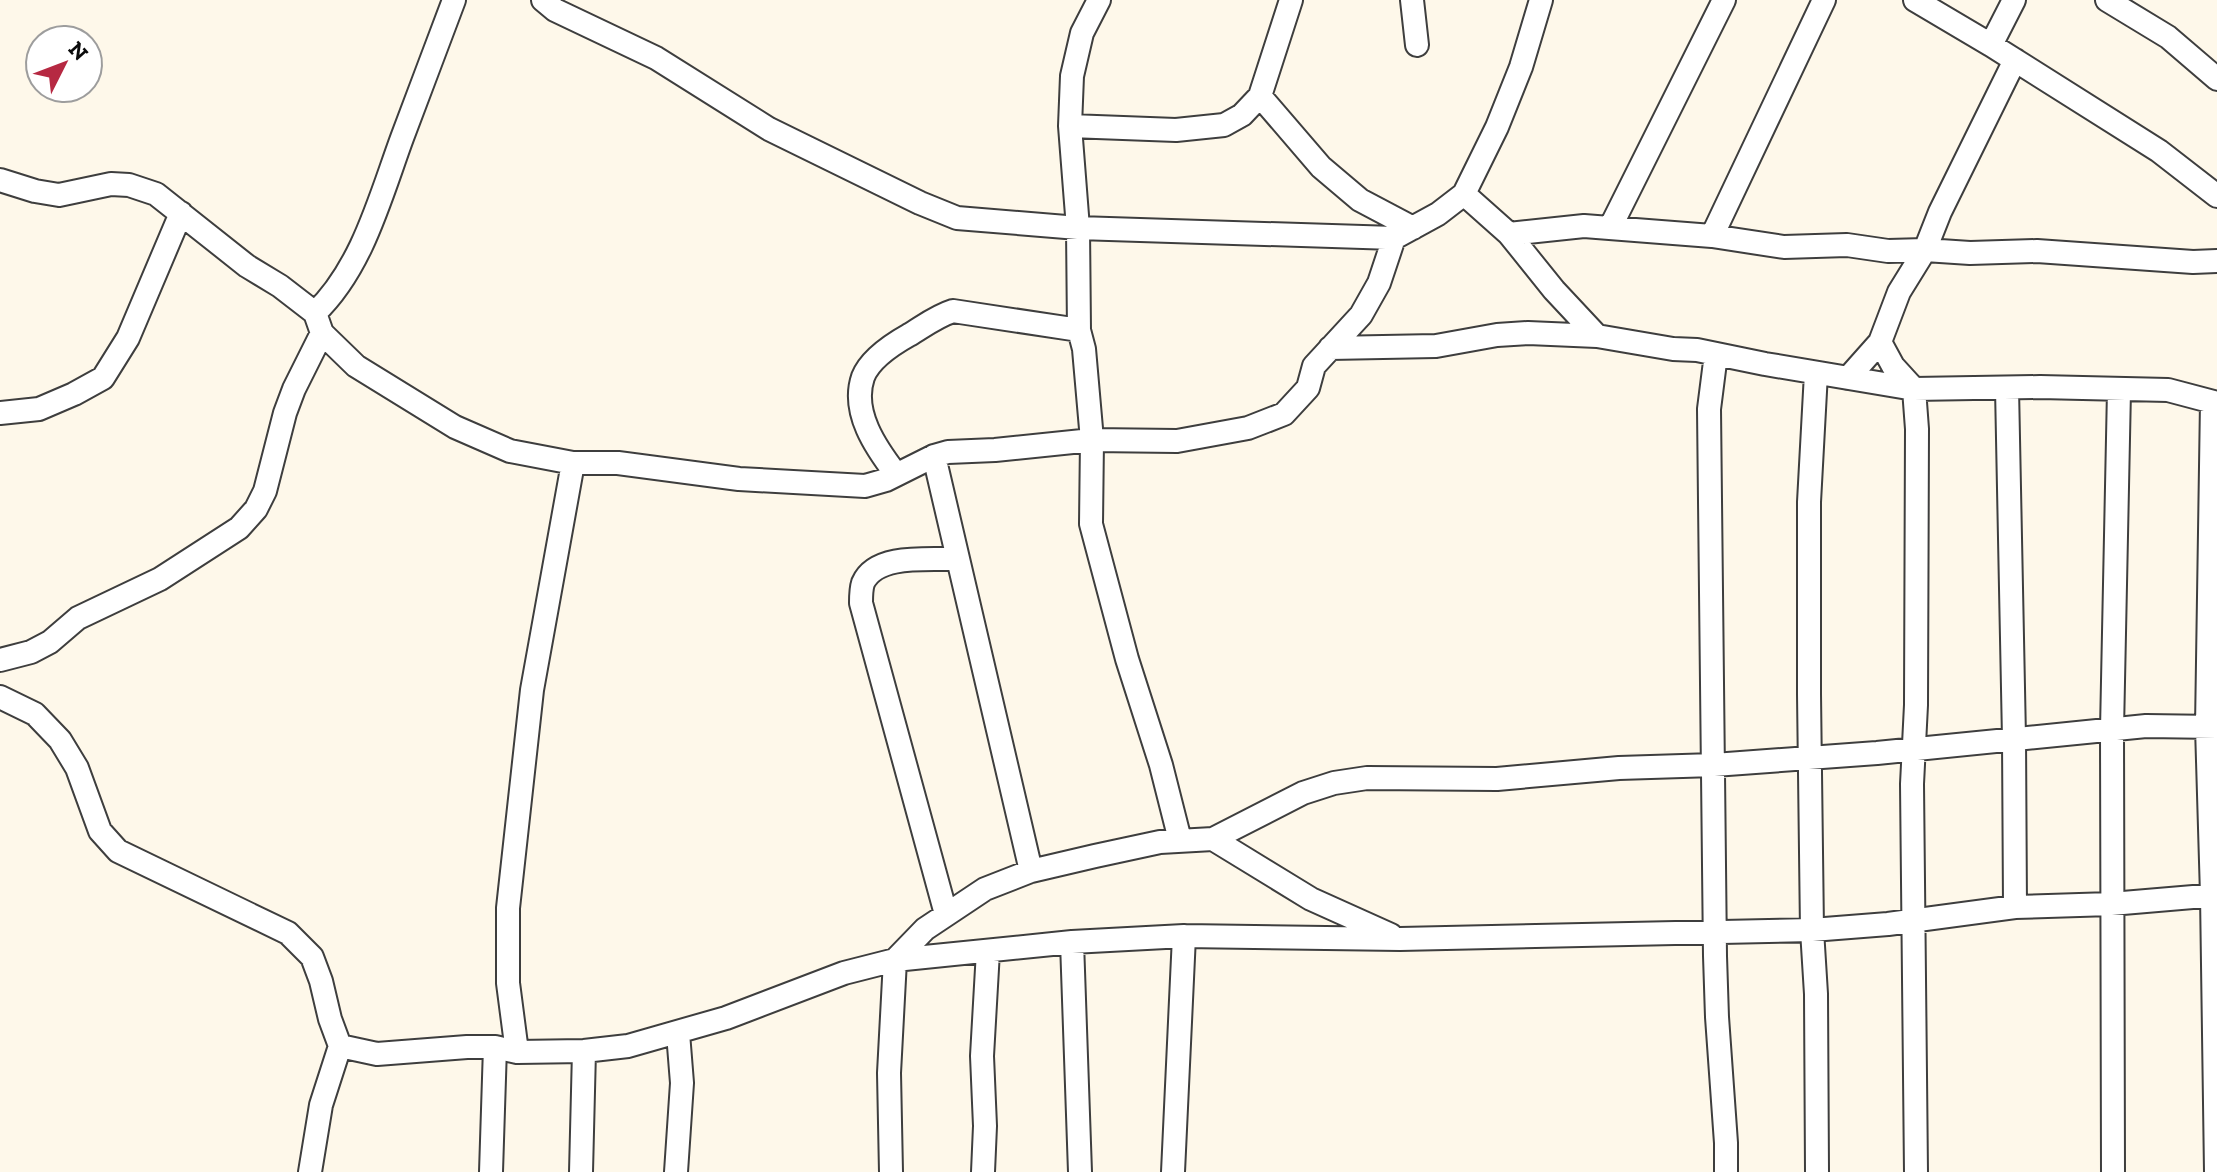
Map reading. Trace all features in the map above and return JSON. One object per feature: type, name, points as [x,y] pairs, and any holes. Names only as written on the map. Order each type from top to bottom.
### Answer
[{"type":"street","points":[[0,660],[31,652],[50,642],[78,618],[160,579],[239,528],[256,509],[265,491],[285,413],[318,323],[370,223],[454,0]]},
{"type":"street","points":[[543,0],[555,10],[656,58],[769,129],[957,218],[1078,228],[1404,233],[1438,214],[1464,194],[1497,127],[1521,67],[1541,0]]},
{"type":"street","points":[[1099,0],[1082,33],[1075,62],[1070,126],[1078,228],[1079,330],[1084,349],[1092,440],[1091,524],[1180,840]]},
{"type":"street","points":[[1070,126],[1176,130],[1224,125],[1242,115],[1260,96],[1291,0]]},
{"type":"street","points":[[1412,0],[1417,45]]},
{"type":"street","points":[[1610,228],[1724,0]]},
{"type":"street","points":[[1712,236],[1824,0]]},
{"type":"street","points":[[1915,0],[2159,151],[2217,196]]},
{"type":"street","points":[[1991,45],[2014,0]]},
{"type":"street","points":[[2107,0],[2168,37],[2217,79]]},
{"type":"street","points":[[1848,378],[1880,342],[1899,292],[1925,250],[1940,212],[2015,60]]},
{"type":"street","points":[[1260,96],[1321,167],[1404,233]]},
{"type":"street","points":[[0,180],[59,195],[111,184],[129,185],[156,194],[247,266],[280,286],[356,366],[455,427],[510,451],[573,463],[618,463],[739,479],[865,486],[934,456],[959,450],[995,450],[1092,440],[1177,441],[1248,428],[1284,414],[1308,388],[1314,366],[1361,315],[1404,233]]},
{"type":"street","points":[[1464,194],[1509,234],[1554,290],[1597,336]]},
{"type":"street","points":[[0,413],[39,409],[103,378],[128,338],[181,213]]},
{"type":"street","points":[[1509,234],[1584,226],[1712,236],[1784,247],[1847,245],[1888,251],[1970,253],[2037,251],[2217,261]]},
{"type":"street","points":[[896,474],[878,451],[865,422],[860,400],[863,376],[873,362],[898,341],[953,311],[1079,330]]},
{"type":"street","points":[[1330,348],[1436,346],[1528,333],[1597,336],[1914,389],[2168,390],[2215,403],[2212,727],[2216,1172]]},
{"type":"street","points":[[1880,342],[1893,366],[1914,389],[1917,429],[1912,784],[1916,1172]]},
{"type":"street","points":[[1716,354],[1709,409],[1715,932],[1726,1172]]},
{"type":"street","points":[[1816,373],[1809,502],[1817,1172]]},
{"type":"street","points":[[2007,388],[2015,907]]},
{"type":"street","points":[[2113,1172],[2112,730],[2119,390]]},
{"type":"street","points":[[934,456],[1031,871]]},
{"type":"street","points":[[491,1172],[506,1049],[508,908],[532,690],[573,463]]},
{"type":"street","points":[[946,914],[861,603],[862,585],[872,569],[889,562],[958,559]]},
{"type":"street","points":[[0,697],[35,714],[60,740],[77,768],[100,831],[118,851],[288,933],[312,957],[340,1046],[321,1105],[310,1172]]},
{"type":"street","points":[[891,1172],[889,1073],[895,960],[925,929],[946,914],[985,889],[1031,871],[1180,840],[1213,839],[1303,793],[1334,783],[1367,778],[1497,779],[1619,768],[1714,765],[1914,750],[2146,726],[2212,727]]},
{"type":"street","points":[[1213,839],[1311,899],[1400,939]]},
{"type":"street","points":[[340,1046],[377,1054],[506,1049],[584,1051],[628,1046],[726,1018],[844,973],[895,960],[1072,942],[1184,936],[1400,939],[1812,930],[2015,907],[2111,904],[2214,895]]},
{"type":"street","points":[[1173,1172],[1184,936]]},
{"type":"street","points":[[1072,942],[1080,1172]]},
{"type":"street","points":[[983,1172],[982,1056],[988,951]]},
{"type":"street","points":[[676,1172],[682,1083],[678,1033]]},
{"type":"street","points":[[581,1172],[584,1051]]}]
